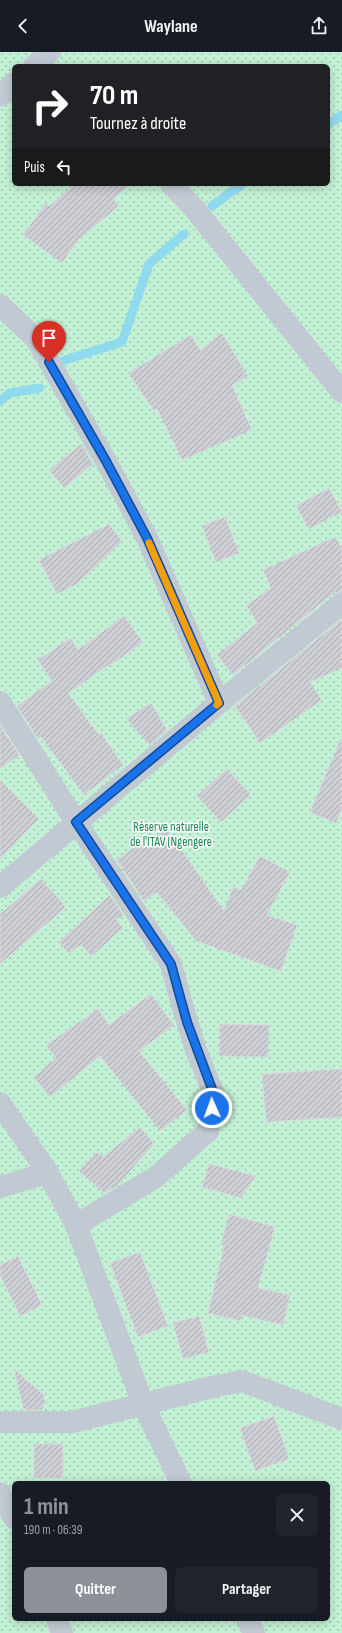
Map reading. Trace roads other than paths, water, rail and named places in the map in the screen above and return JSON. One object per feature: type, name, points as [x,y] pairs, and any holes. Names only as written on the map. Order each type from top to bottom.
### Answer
[{"type":"street","points":[[0,96],[12,86]]},
{"type":"street","points":[[173,186],[193,208],[342,392]]},
{"type":"street","points":[[0,305],[36,339],[106,461],[147,538],[219,703]]},
{"type":"street","points":[[0,887],[219,703],[342,603]]},
{"type":"street","points":[[0,702],[76,822],[171,964],[187,1022],[215,1097],[208,1131],[156,1177],[76,1225]]},
{"type":"street","points":[[0,1103],[48,1173],[76,1225],[143,1404],[180,1481]]},
{"type":"street","points":[[0,1187],[48,1173]]},
{"type":"street","points":[[0,1422],[72,1422],[212,1386],[242,1381],[342,1419]]},
{"type":"street","points":[[0,1493],[12,1514]]},
{"type":"street","points":[[58,1621],[62,1633]]},
{"type":"street","points":[[248,1621],[254,1633]]},
{"type":"waterway","points":[[330,124],[342,115]]},
{"type":"waterway","points":[[212,206],[239,186]]},
{"type":"waterway","points":[[62,361],[122,342],[149,264],[184,234]]},
{"type":"waterway","points":[[0,401],[10,393],[40,388]]},
{"type":"park label","name":"Réserve naturelle de l'ITAV (Ngengere","points":[[171,834]]}]
